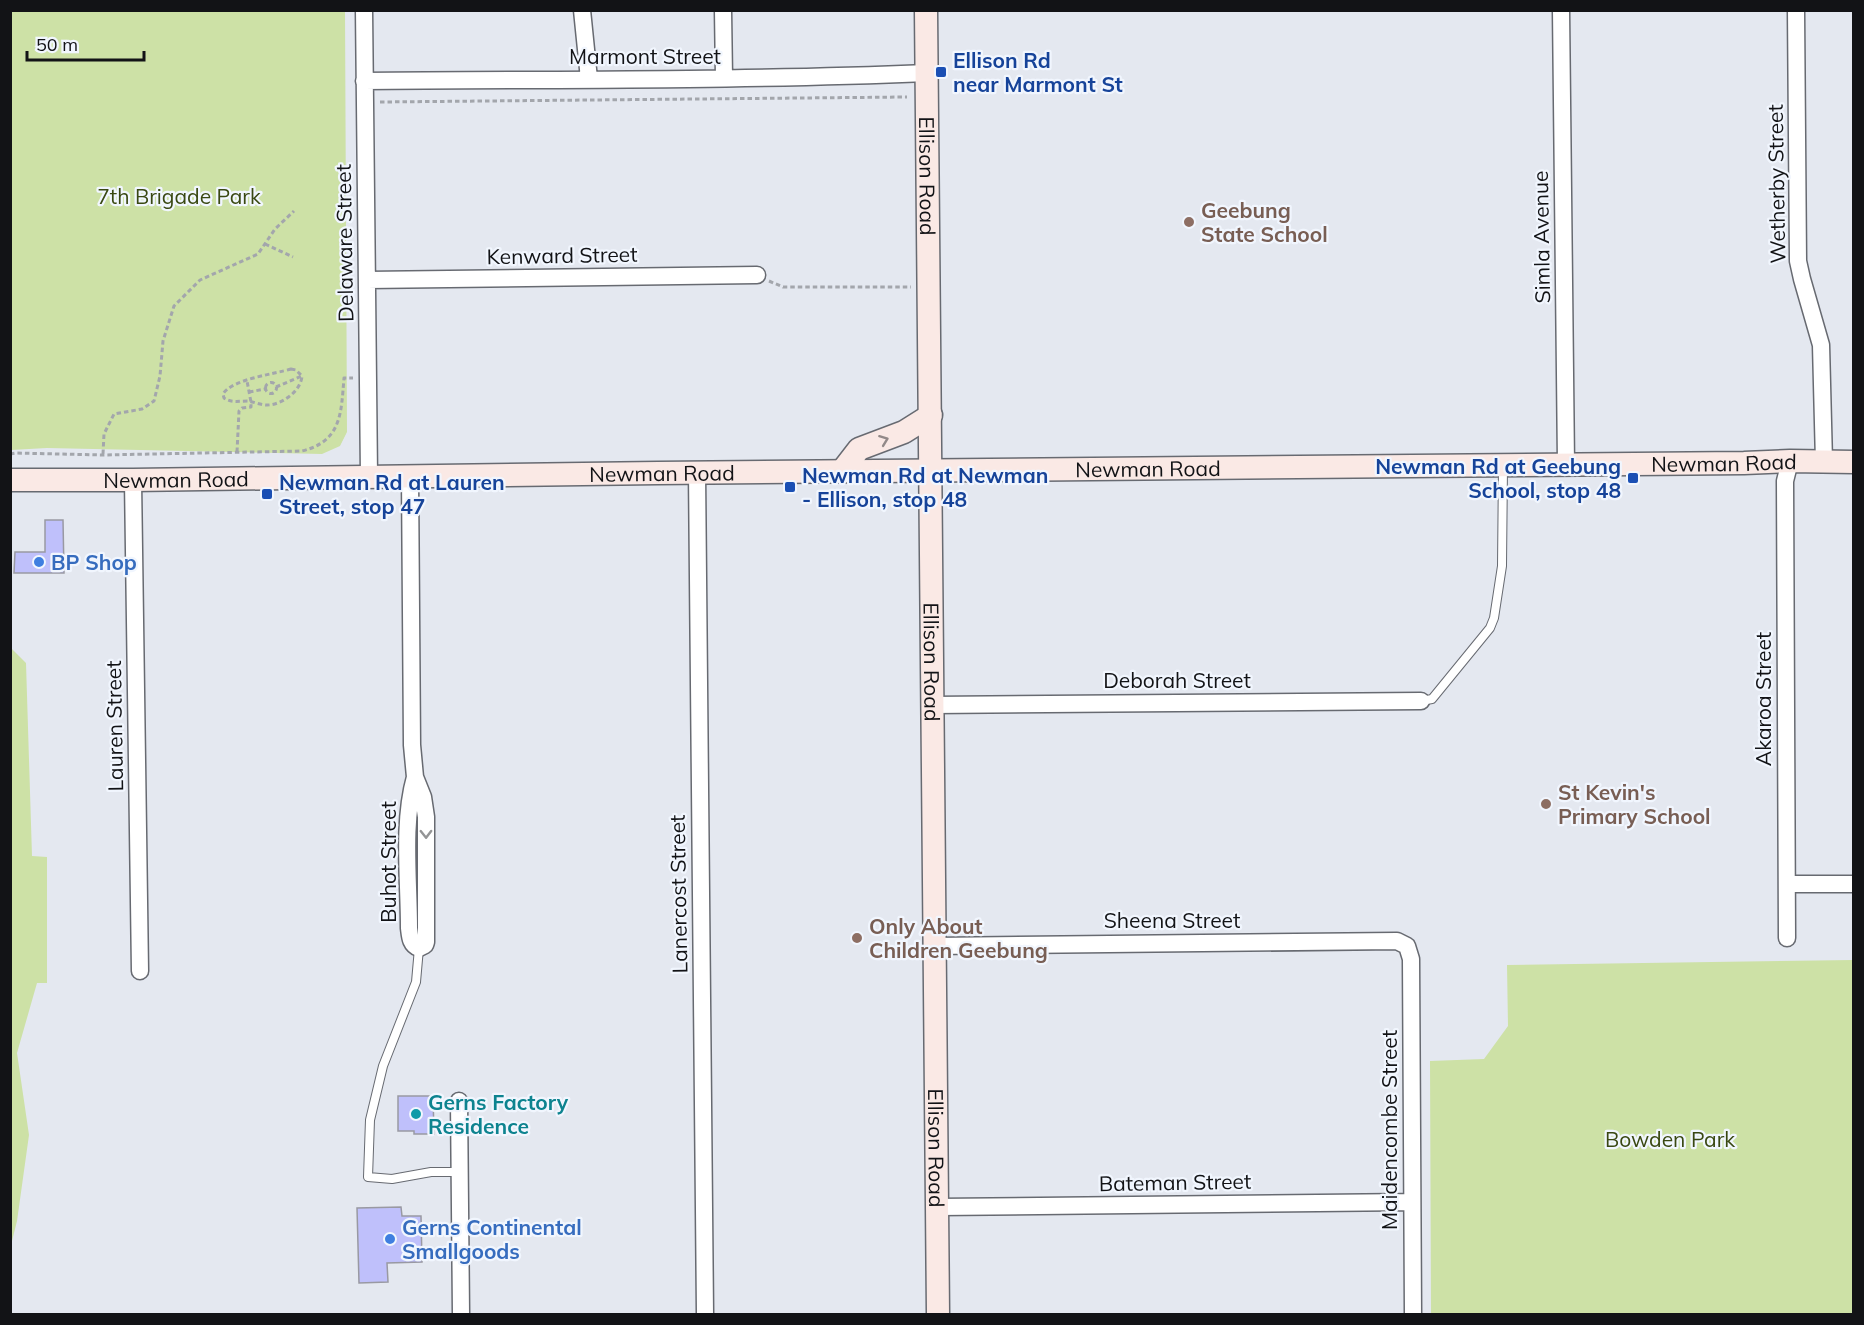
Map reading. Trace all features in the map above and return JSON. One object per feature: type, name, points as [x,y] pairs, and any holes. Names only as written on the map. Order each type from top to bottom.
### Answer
[{"type":"main road","name":"Ellison Road","points":[[926,10],[938,1314]]},
{"type":"main road","points":[[842,471],[859,449],[904,432],[931,415]]},
{"type":"main road","name":"Newman Road","points":[[10,480],[1854,462]]},
{"type":"street","name":"Delaware Street","points":[[364,10],[369,476]]},
{"type":"street","points":[[582,10],[589,79]]},
{"type":"street","points":[[723,10],[724,78]]},
{"type":"street","name":"Simla Avenue","points":[[1561,10],[1566,464]]},
{"type":"street","name":"Wetherby Street","points":[[1796,10],[1798,261],[1821,345],[1824,462]]},
{"type":"street","name":"Marmont Street","points":[[364,81],[888,76],[927,73]]},
{"type":"street","name":"Kenward Street","points":[[368,280],[756,275]]},
{"type":"street","name":"Akaroa Street","points":[[1787,938],[1785,481],[1790,461]]},
{"type":"street","name":"Lanercost Street","points":[[697,472],[705,1314]]},
{"type":"street","name":"Buhot Street","points":[[410,476],[412,744],[415,777],[426,809],[426,942],[419,948]]},
{"type":"street","name":"Lauren Street","points":[[134,480],[140,971]]},
{"type":"street","name":"Deborah Street","points":[[933,705],[1421,701]]},
{"type":"street","points":[[1786,884],[1854,884]]},
{"type":"street","name":"Sheena Street","points":[[935,946],[1397,941],[1407,946]]},
{"type":"street","name":"Maidencombe Street","points":[[1407,946],[1411,959],[1413,1314]]},
{"type":"street","points":[[459,1101],[461,1314]]},
{"type":"street","name":"Bateman Street","points":[[938,1206],[1412,1202]]},
{"type":"lane","points":[[1421,701],[1432,699],[1490,628],[1494,618],[1502,566],[1503,465]]},
{"type":"lane","points":[[419,948],[416,982],[383,1066],[370,1120],[368,1177],[392,1179],[431,1172],[460,1172]]},
{"type":"path","points":[[364,102],[907,97]]},
{"type":"path","points":[[103,454],[104,434],[114,414],[142,409],[154,401],[160,376],[163,341],[174,306],[200,280],[258,254],[274,229],[294,211]]},
{"type":"path","points":[[265,244],[293,257]]},
{"type":"path","points":[[756,275],[783,287],[911,287]]},
{"type":"path","points":[[291,369],[296,370],[302,376],[299,386],[278,403],[265,405],[224,398],[228,388],[260,375],[274,375],[291,369]]},
{"type":"path","points":[[266,389],[269,393],[275,392],[276,387],[302,376]]},
{"type":"path","points":[[10,454],[302,451],[322,443],[333,433],[340,419],[344,378],[353,378]]},
{"type":"path","points":[[237,452],[239,411],[242,408],[251,407],[247,381]]},
{"type":"path","points":[[266,389],[269,383],[276,387]]},
{"type":"path","points":[[249,392],[266,389]]},
{"type":"green space","name":"7th Brigade Park","points":[[11,10],[345,11],[347,432],[340,446],[322,454],[47,448],[11,450]]},
{"type":"green space","points":[[10,641],[11,648],[26,663],[32,856],[47,857],[47,983],[37,983],[17,1053],[29,1135],[17,1221],[11,1245]]},
{"type":"green space","name":"Bowden Park","points":[[1853,960],[1853,1314],[1431,1314],[1430,1061],[1484,1059],[1508,1026],[1507,965]]},
{"type":"building","name":"BP Shop","points":[[45,520],[63,520],[64,573],[14,573],[15,552],[45,552]]},
{"type":"building","name":"Gerns Factory Residence","points":[[398,1096],[433,1096],[434,1134],[398,1131]]},
{"type":"building","name":"Gerns Continental Smallgoods","points":[[401,1207],[402,1216],[421,1216],[422,1262],[387,1263],[388,1282],[359,1283],[357,1208]]},
{"type":"place","name":"Ellison Rd near Marmont St","points":[[941,72]]},
{"type":"place","name":"Geebung State School","points":[[1189,222]]},
{"type":"place","name":"Newman Rd at Geebung School, stop 48","points":[[1633,478]]},
{"type":"place","name":"Newman Rd at Newman - Ellison, stop 48","points":[[790,487]]},
{"type":"place","name":"Newman Rd at Lauren Street, stop 47","points":[[267,494]]},
{"type":"place","name":"BP Shop","points":[[39,562]]},
{"type":"place","name":"St Kevin's Primary School","points":[[1546,804]]},
{"type":"place","name":"Only About Children Geebung","points":[[857,938]]},
{"type":"place","name":"Gerns Factory Residence","points":[[416,1114]]},
{"type":"place","name":"Gerns Continental Smallgoods","points":[[390,1239]]}]
